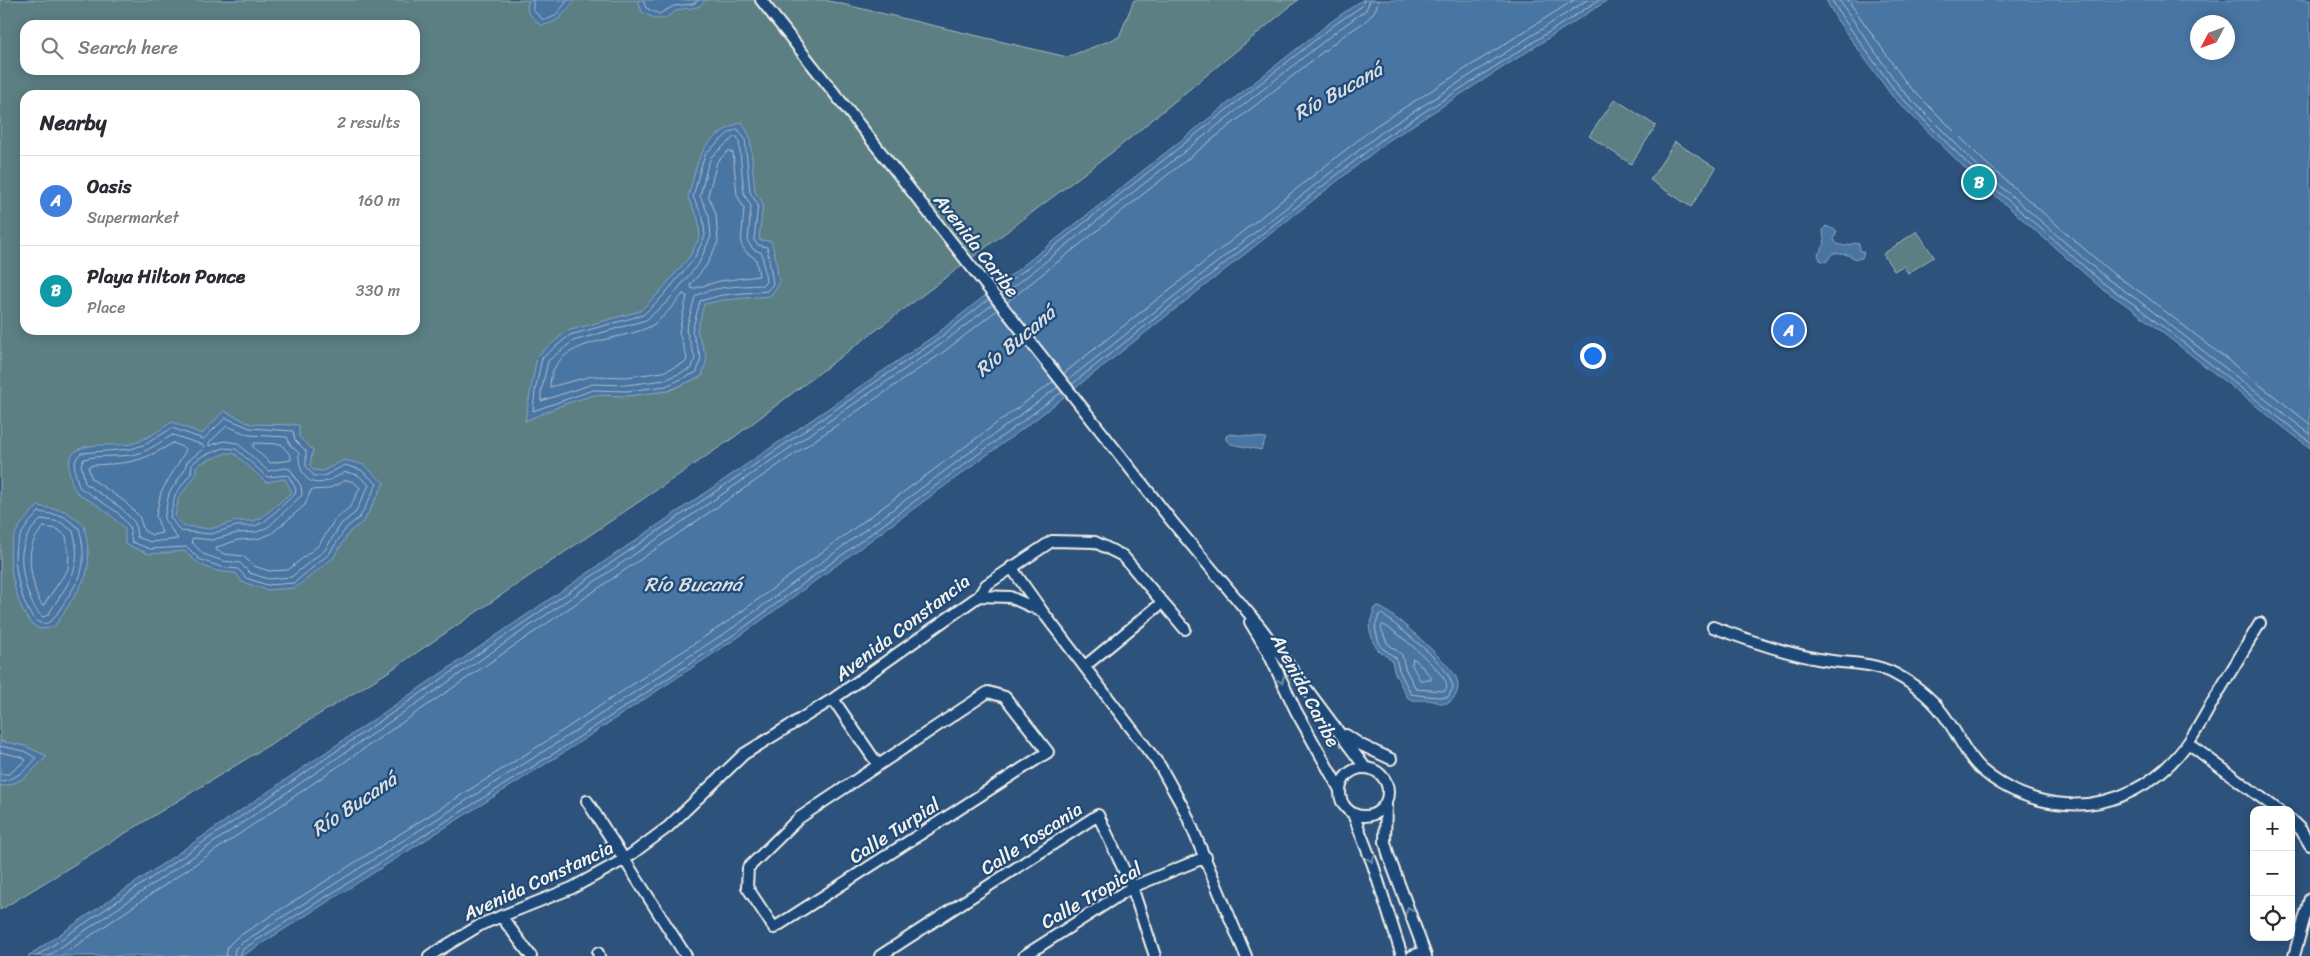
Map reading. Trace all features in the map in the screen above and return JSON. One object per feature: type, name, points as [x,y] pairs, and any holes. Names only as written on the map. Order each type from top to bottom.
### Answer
[{"type":"street","name":"Avenida Caribe","points":[[760,0],[946,233],[1120,456],[1261,628],[1364,766]]},
{"type":"street","name":"Avenida Constancia","points":[[429,956],[482,924],[572,888],[625,859],[668,827],[744,754],[833,699],[979,596],[986,585],[1052,541],[1095,542],[1123,556],[1185,629]]},
{"type":"street","points":[[1011,567],[1042,611],[1160,766],[1185,811],[1206,857],[1246,956]]},
{"type":"street","points":[[979,596],[1010,597],[1042,611]]},
{"type":"street","points":[[1085,666],[1163,602]]},
{"type":"street","name":"Avenida Caribe","points":[[1242,606],[1268,652],[1296,711],[1340,790]]},
{"type":"street","points":[[1713,627],[1786,652],[1818,659],[1870,665],[1894,673],[1910,682],[1934,702],[1948,720],[1970,757],[1987,775],[2015,792],[2051,803],[2073,805],[2101,803],[2126,795],[2151,780],[2168,765],[2188,743],[2260,624]]},
{"type":"street","name":"Calle Turpial","points":[[988,692],[1006,697],[1048,752],[774,928],[747,887],[748,868],[799,818],[878,765],[988,692]]},
{"type":"street","points":[[833,699],[878,765]]},
{"type":"street","points":[[1338,729],[1360,745],[1391,759]]},
{"type":"street","points":[[2188,743],[2273,806]]},
{"type":"street","points":[[1402,956],[1373,865],[1353,814],[1343,804],[1340,790],[1341,783],[1350,772],[1364,766],[1384,777],[1389,792],[1386,804],[1386,842],[1389,858],[1425,954],[1412,956]]},
{"type":"street","points":[[587,801],[686,956]]},
{"type":"street","points":[[1353,814],[1368,816],[1381,810],[1386,804]]},
{"type":"street","name":"Calle Toscania","points":[[880,956],[1098,815],[1132,887],[1155,956]]},
{"type":"street","points":[[2295,824],[2301,830],[2310,846]]},
{"type":"street","name":"Calle Tropical","points":[[1024,956],[1132,887],[1206,857]]},
{"type":"street","points":[[2294,956],[2310,898]]},
{"type":"street","points":[[501,916],[531,956]]},
{"type":"green space","points":[[0,0],[825,0],[1067,57],[1119,37],[1134,0],[1298,0],[1119,147],[733,438],[388,672],[0,910]]},
{"type":"green space","points":[[1615,99],[1656,126],[1631,164],[1589,136]]},
{"type":"green space","points":[[1675,142],[1716,168],[1691,207],[1650,180]]},
{"type":"green space","points":[[1917,231],[1934,257],[1908,273],[1903,266],[1894,271],[1883,254]]},
{"type":"water","points":[[531,0],[575,0],[552,23],[540,25],[527,11],[528,2]]},
{"type":"water","points":[[638,0],[705,0],[699,6],[674,12],[661,19],[653,18],[642,12]]},
{"type":"water","name":"Río Bucaná","points":[[1362,0],[1608,0],[1388,141],[1036,419],[740,636],[566,751],[242,956],[28,956],[934,336],[1332,21]]},
{"type":"water","points":[[1826,0],[2310,0],[2310,448],[2132,309],[2100,287],[1975,178],[1892,96],[1837,20]]},
{"type":"water","points":[[742,122],[750,137],[755,192],[763,203],[759,240],[771,241],[776,259],[779,284],[770,296],[723,300],[704,304],[697,331],[707,358],[702,376],[668,391],[627,396],[594,395],[565,404],[525,421],[537,356],[567,331],[640,311],[658,294],[690,256],[700,236],[698,218],[688,198],[699,160],[703,151],[717,135]]},
{"type":"water","points":[[1826,226],[1837,231],[1834,239],[1837,244],[1846,246],[1854,243],[1859,244],[1860,251],[1864,252],[1862,258],[1856,259],[1848,255],[1833,253],[1826,262],[1820,260],[1818,254],[1825,242],[1823,230]]},
{"type":"water","points":[[224,411],[251,424],[299,425],[299,437],[313,450],[310,465],[313,470],[323,471],[344,460],[364,465],[384,483],[364,521],[350,531],[333,558],[295,588],[267,590],[242,582],[236,573],[221,572],[208,568],[185,551],[149,554],[125,544],[125,529],[106,511],[79,494],[73,487],[69,470],[70,459],[75,452],[82,448],[131,444],[172,422],[202,434]],"holes":[[[226,453],[234,453],[266,482],[285,479],[292,492],[261,518],[253,521],[236,521],[211,529],[182,526],[175,516],[179,497],[196,475],[196,467],[203,462]]]},
{"type":"water","points":[[1230,434],[1266,438],[1261,450],[1231,444],[1226,440],[1226,436]]},
{"type":"water","points":[[38,506],[65,511],[84,525],[88,556],[86,575],[67,608],[56,624],[50,628],[42,629],[31,623],[20,604],[13,579],[10,556],[11,547],[18,530]]},
{"type":"water","points":[[1377,606],[1384,609],[1406,626],[1451,670],[1456,677],[1458,687],[1455,696],[1450,702],[1414,700],[1407,697],[1394,671],[1392,660],[1379,651],[1373,642],[1369,627],[1373,617],[1373,609]]},
{"type":"water","points":[[0,741],[25,746],[47,756],[20,780],[0,786]]},
{"type":"place","name":"Playa Hilton Ponce","points":[[1979,182]]},
{"type":"place","name":"Oasis","points":[[1789,330]]}]
